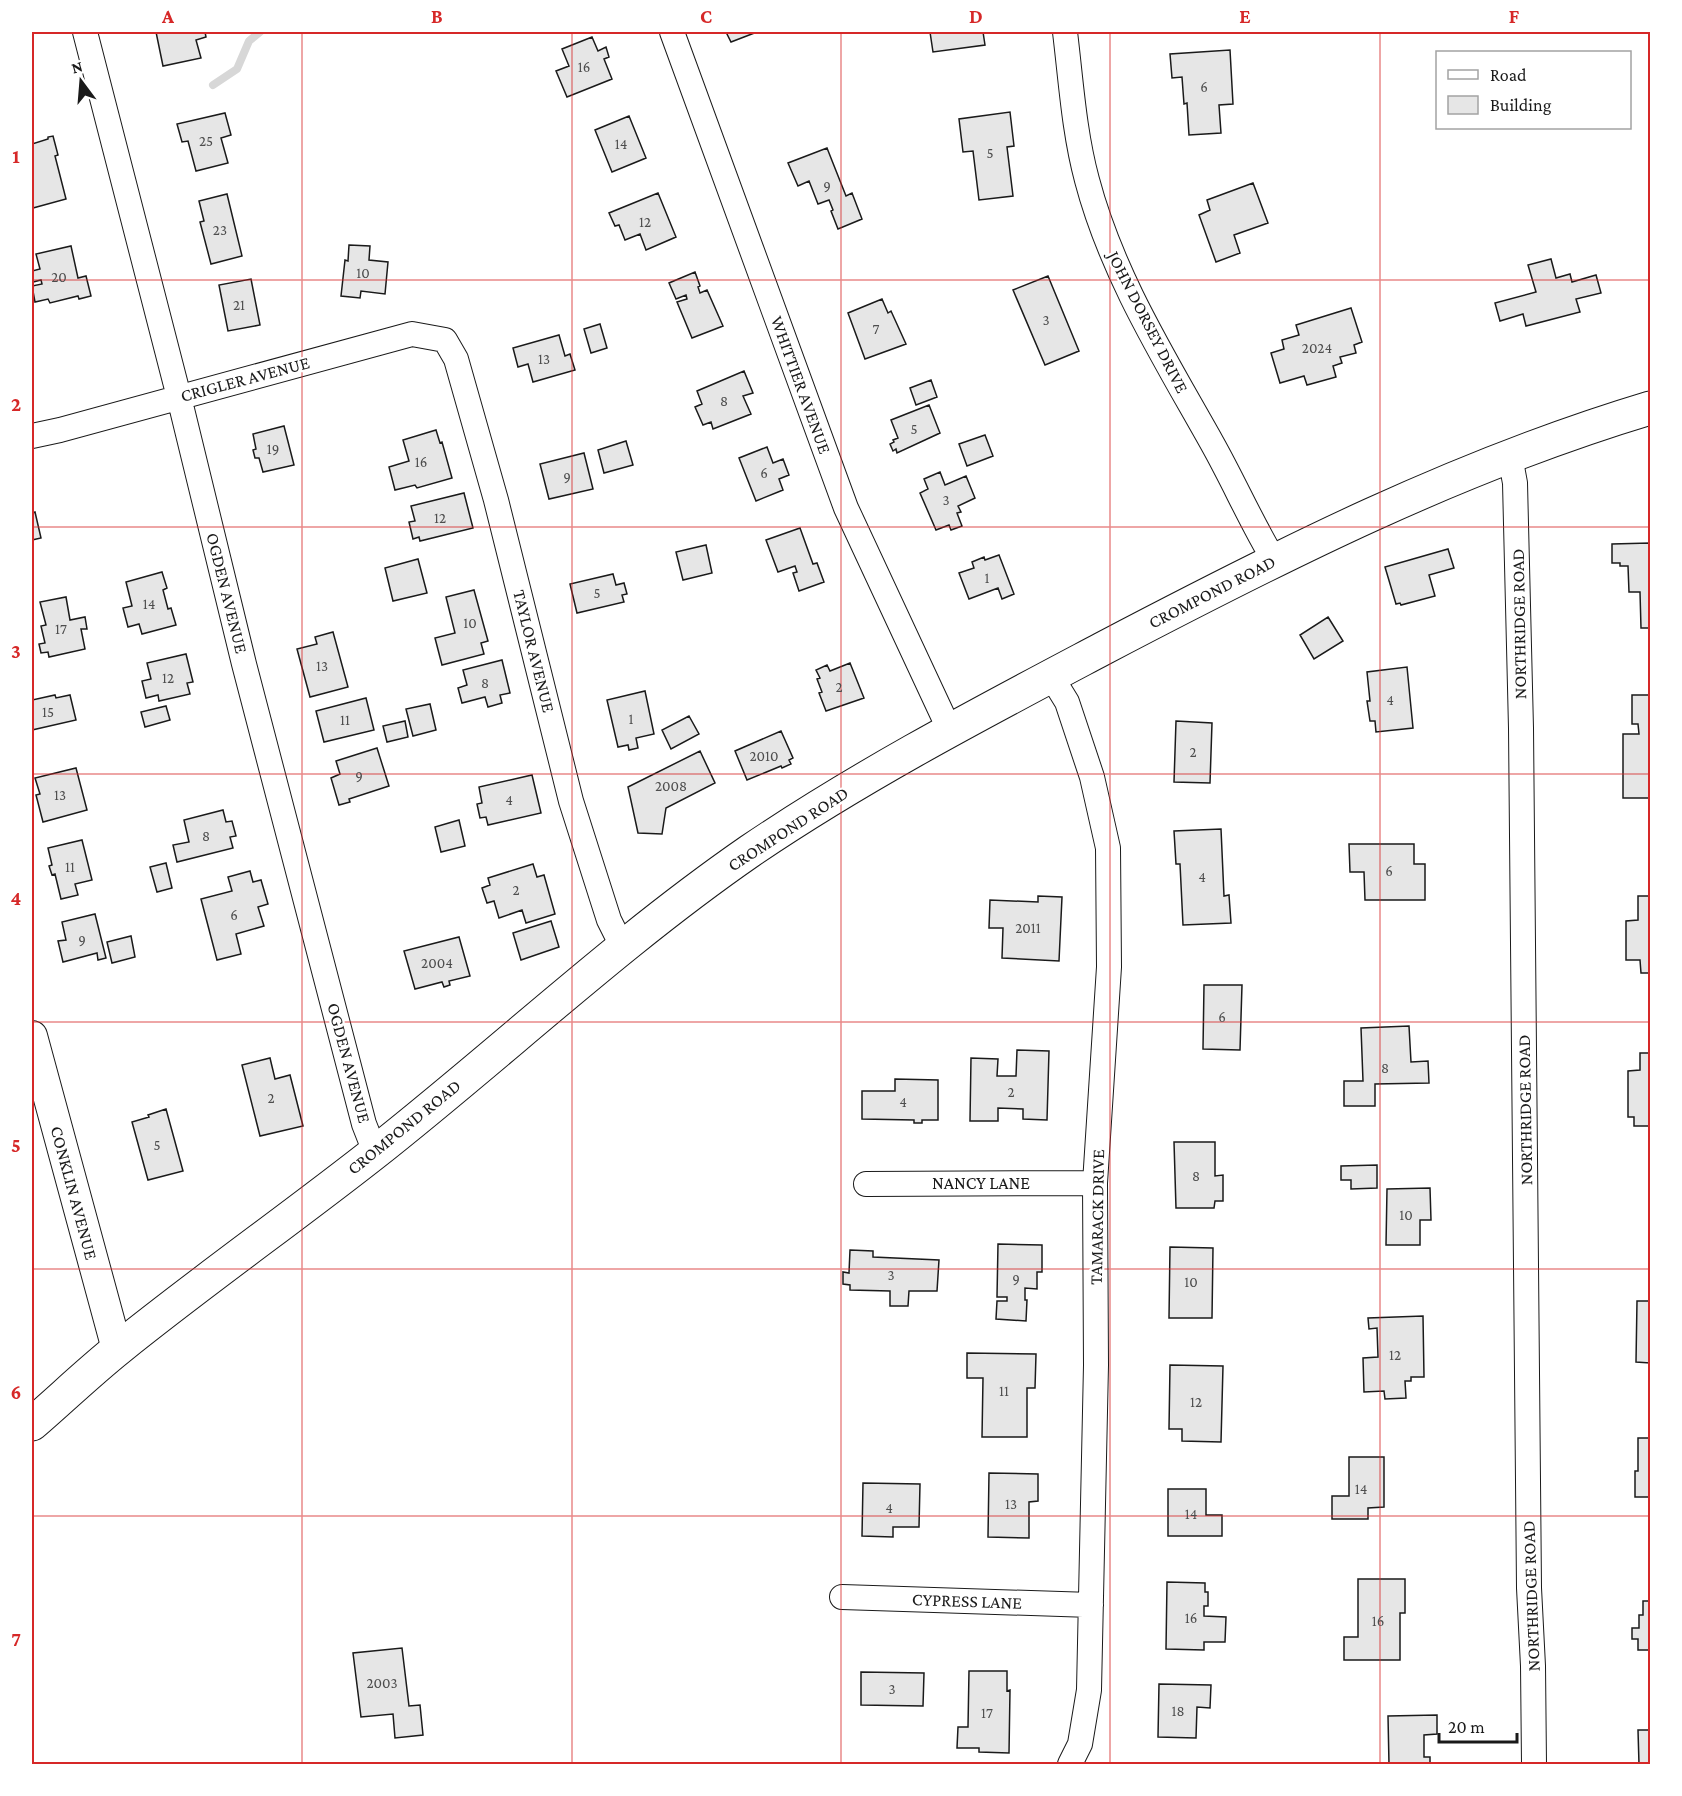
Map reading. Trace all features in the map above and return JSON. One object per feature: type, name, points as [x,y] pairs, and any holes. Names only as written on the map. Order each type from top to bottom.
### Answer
[{"type":"main road","name":"CROMPOND ROAD","points":[[32,1424],[117,1349],[375,1152],[623,948],[685,900],[749,852],[879,770],[1051,676],[1356,520],[1510,456],[1650,408]]},
{"type":"street","name":"OGDEN AVENUE","points":[[86,32],[244,664],[364,1124],[375,1152]]},
{"type":"street","name":"WHITTIER AVENUE","points":[[672,32],[846,508],[950,731]]},
{"type":"street","name":"JOHN DORSEY DRIVE","points":[[1065,32],[1074,113],[1087,180],[1113,258],[1146,325],[1216,450],[1256,531],[1274,560]]},
{"type":"street","name":"CRIGLER AVENUE","points":[[32,436],[412,334],[445,340],[452,352]]},
{"type":"street","name":"TAYLOR AVENUE","points":[[452,352],[496,500],[571,801],[609,920],[623,948]]},
{"type":"street","name":"NORTHRIDGE ROAD","points":[[1510,456],[1515,483],[1521,728],[1529,1587],[1534,1764]]},
{"type":"street","name":"TAMARACK DRIVE","points":[[1051,676],[1067,702],[1092,777],[1108,848],[1108,967],[1095,1183],[1096,1365],[1089,1690],[1080,1744],[1070,1764]]},
{"type":"street","name":"CONKLIN AVENUE","points":[[32,1036],[117,1349]]},
{"type":"street","name":"NANCY LANE","points":[[866,1184],[1095,1183]]},
{"type":"street","name":"CYPRESS LANE","points":[[842,1597],[1091,1605]]},
{"type":"building","points":[[156,32],[205,32],[206,37],[196,40],[201,58],[163,66]]},
{"type":"building","points":[[156,32],[205,32],[206,37],[196,40],[201,58],[163,66]]},
{"type":"building","points":[[726,32],[757,32],[731,42]]},
{"type":"building","points":[[930,32],[983,32],[985,45],[933,52]]},
{"type":"building","points":[[592,37],[598,51],[606,47],[609,57],[604,59],[612,79],[567,97],[556,71],[569,66],[562,49]]},
{"type":"building","points":[[1230,50],[1233,104],[1219,105],[1221,133],[1189,135],[1187,103],[1184,104],[1182,77],[1172,78],[1170,54]]},
{"type":"building","points":[[1010,112],[1014,146],[1007,147],[1013,196],[979,200],[973,151],[963,152],[959,119]]},
{"type":"building","points":[[225,113],[231,135],[221,138],[228,163],[196,171],[188,141],[182,142],[177,124]]},
{"type":"building","points":[[629,116],[646,158],[612,172],[595,130]]},
{"type":"building","points":[[53,136],[58,155],[55,156],[66,199],[33,208],[32,144]]},
{"type":"building","points":[[827,148],[846,196],[852,193],[862,219],[838,229],[829,200],[818,204],[809,181],[798,186],[788,163]]},
{"type":"building","points":[[1253,183],[1268,223],[1234,235],[1240,253],[1216,262],[1199,215],[1210,210],[1207,200]]},
{"type":"building","points":[[658,193],[676,237],[646,250],[640,234],[625,240],[619,225],[615,226],[609,213]]},
{"type":"building","points":[[227,194],[242,256],[211,264],[200,222],[204,221],[199,201]]},
{"type":"building","points":[[349,245],[370,246],[369,260],[388,262],[385,294],[361,291],[360,298],[341,296]]},
{"type":"building","points":[[71,246],[78,278],[86,276],[91,296],[79,299],[78,296],[50,303],[48,299],[35,302],[32,286],[42,284],[41,280],[33,282],[32,271],[40,269],[36,254]]},
{"type":"building","points":[[1551,259],[1556,278],[1570,274],[1572,282],[1596,275],[1601,293],[1576,299],[1580,312],[1526,326],[1523,314],[1500,321],[1495,303],[1536,292],[1528,265]]},
{"type":"building","points":[[695,272],[700,293],[707,290],[723,326],[692,338],[677,302],[687,299],[686,295],[676,299],[669,283]]},
{"type":"building","points":[[1048,276],[1079,351],[1045,365],[1013,290]]},
{"type":"building","points":[[251,279],[260,325],[228,331],[219,285]]},
{"type":"building","points":[[882,299],[888,313],[891,311],[906,344],[865,359],[848,313]]},
{"type":"building","points":[[1351,308],[1362,342],[1354,345],[1356,353],[1340,357],[1342,363],[1333,366],[1336,377],[1307,385],[1304,376],[1280,383],[1271,353],[1284,349],[1282,340],[1299,335],[1296,325]]},
{"type":"building","points":[[600,324],[607,348],[591,353],[584,329]]},
{"type":"building","points":[[559,335],[565,356],[570,354],[575,370],[533,382],[528,364],[518,367],[513,348]]},
{"type":"building","points":[[744,371],[753,393],[743,396],[751,414],[713,429],[711,422],[703,425],[695,407],[702,404],[697,391]]},
{"type":"building","points":[[931,380],[937,397],[916,405],[910,388]]},
{"type":"building","points":[[929,405],[940,433],[897,453],[896,449],[893,451],[890,444],[898,438],[891,420]]},
{"type":"building","points":[[284,426],[294,465],[263,472],[259,458],[255,458],[253,434]]},
{"type":"building","points":[[436,430],[440,443],[442,442],[452,478],[417,488],[415,485],[395,490],[389,467],[409,461],[403,440]]},
{"type":"building","points":[[985,435],[993,456],[967,466],[959,444]]},
{"type":"building","points":[[626,441],[633,465],[604,473],[598,450]]},
{"type":"building","points":[[767,447],[773,463],[783,459],[789,475],[779,479],[783,490],[756,501],[739,458]]},
{"type":"building","points":[[584,453],[593,489],[549,499],[540,464]]},
{"type":"building","points":[[940,472],[945,485],[966,476],[975,498],[958,506],[961,512],[957,513],[962,526],[951,530],[949,525],[936,530],[920,493],[928,489],[924,479]]},
{"type":"building","points":[[464,493],[473,528],[420,541],[419,537],[413,539],[409,522],[415,521],[411,506]]},
{"type":"building","points":[[35,512],[41,538],[32,540],[32,513]]},
{"type":"building","points":[[800,528],[813,564],[817,563],[824,582],[799,591],[793,573],[797,572],[795,566],[778,572],[766,540]]},
{"type":"building","points":[[1650,543],[1650,628],[1641,628],[1640,592],[1629,592],[1628,566],[1612,563],[1612,544]]},
{"type":"building","points":[[706,545],[712,573],[683,580],[676,552]]},
{"type":"building","points":[[1448,549],[1454,568],[1429,575],[1435,596],[1401,605],[1396,604],[1385,567]]},
{"type":"building","points":[[999,555],[1014,594],[1002,599],[998,588],[969,599],[959,573],[974,568],[972,562],[984,557],[985,560]]},
{"type":"building","points":[[418,559],[427,593],[393,601],[385,568]]},
{"type":"building","points":[[162,572],[167,588],[163,590],[168,609],[171,608],[176,625],[142,634],[139,624],[128,627],[123,608],[132,606],[126,582]]},
{"type":"building","points":[[613,574],[616,585],[624,583],[627,594],[622,595],[624,602],[577,613],[570,584]]},
{"type":"building","points":[[474,590],[488,641],[481,643],[484,654],[442,665],[435,638],[455,633],[446,597]]},
{"type":"building","points":[[66,597],[70,620],[85,617],[87,629],[81,629],[85,649],[49,657],[48,652],[41,653],[39,644],[45,643],[41,626],[46,625],[40,602]]},
{"type":"building","points":[[1328,617],[1343,641],[1314,659],[1300,635]]},
{"type":"building","points":[[333,632],[348,687],[310,697],[297,649],[317,644],[315,637]]},
{"type":"building","points":[[186,654],[193,682],[187,683],[190,694],[159,701],[158,695],[146,698],[142,681],[151,679],[147,663]]},
{"type":"building","points":[[502,660],[510,693],[500,695],[502,703],[488,707],[485,697],[462,703],[458,688],[467,685],[463,670]]},
{"type":"building","points":[[850,663],[864,698],[826,711],[819,693],[822,692],[816,670],[827,665],[830,671]]},
{"type":"building","points":[[1407,667],[1413,728],[1376,732],[1375,721],[1370,721],[1367,701],[1370,701],[1367,672]]},
{"type":"building","points":[[645,691],[654,734],[636,738],[638,748],[629,750],[628,745],[618,747],[607,700]]},
{"type":"building","points":[[55,695],[56,698],[70,695],[76,720],[32,730],[32,700]]},
{"type":"building","points":[[1632,695],[1650,695],[1650,798],[1623,798],[1623,734],[1639,734],[1638,724],[1632,724]]},
{"type":"building","points":[[366,698],[374,730],[324,742],[316,711]]},
{"type":"building","points":[[430,704],[436,730],[413,736],[406,709]]},
{"type":"building","points":[[166,706],[170,720],[145,727],[141,712]]},
{"type":"building","points":[[689,716],[699,734],[671,749],[662,730]]},
{"type":"building","points":[[405,721],[408,737],[387,742],[383,726]]},
{"type":"building","points":[[1176,721],[1212,723],[1210,783],[1174,782]]},
{"type":"building","points":[[781,731],[793,758],[789,760],[791,764],[747,780],[735,751]]},
{"type":"building","points":[[377,748],[389,786],[349,799],[350,802],[339,805],[331,778],[340,774],[336,761]]},
{"type":"building","points":[[700,751],[715,783],[666,808],[662,834],[638,833],[628,787]]},
{"type":"building","points":[[76,768],[87,810],[43,822],[36,795],[40,794],[35,778]]},
{"type":"building","points":[[532,775],[541,813],[488,825],[486,817],[480,818],[477,804],[482,803],[479,787]]},
{"type":"building","points":[[223,810],[226,822],[232,821],[236,836],[230,837],[233,848],[177,862],[173,845],[189,842],[184,820]]},
{"type":"building","points":[[459,820],[465,846],[441,852],[435,827]]},
{"type":"building","points":[[1221,829],[1224,896],[1229,895],[1231,923],[1183,925],[1180,864],[1176,864],[1174,831]]},
{"type":"building","points":[[82,840],[92,880],[75,884],[78,895],[61,899],[55,874],[52,875],[49,866],[52,865],[48,848]]},
{"type":"building","points":[[1349,844],[1414,844],[1414,864],[1425,864],[1425,900],[1365,900],[1364,872],[1350,872]]},
{"type":"building","points":[[166,863],[172,888],[157,892],[150,867]]},
{"type":"building","points":[[533,864],[537,877],[544,875],[555,914],[526,923],[522,910],[499,918],[494,901],[487,903],[482,888],[490,885],[488,878]]},
{"type":"building","points":[[250,871],[253,882],[261,880],[268,904],[258,907],[264,926],[236,934],[241,954],[217,960],[201,899],[232,891],[228,877]]},
{"type":"building","points":[[1038,896],[1062,897],[1059,961],[1002,958],[1003,928],[989,928],[990,900],[1038,902]]},
{"type":"building","points":[[1638,896],[1650,896],[1650,973],[1641,973],[1640,960],[1626,960],[1626,921],[1638,920]]},
{"type":"building","points":[[95,914],[106,958],[98,960],[97,953],[63,962],[58,941],[66,940],[62,922]]},
{"type":"building","points":[[551,921],[559,947],[521,960],[513,933]]},
{"type":"building","points":[[131,936],[135,957],[112,963],[107,942]]},
{"type":"building","points":[[459,937],[470,976],[449,981],[450,985],[444,987],[442,982],[415,989],[404,951]]},
{"type":"building","points":[[1204,985],[1242,985],[1240,1050],[1203,1049]]},
{"type":"building","points":[[1409,1026],[1411,1062],[1428,1061],[1429,1083],[1375,1084],[1375,1106],[1344,1106],[1344,1081],[1363,1081],[1361,1028]]},
{"type":"building","points":[[1017,1050],[1049,1051],[1047,1120],[1023,1119],[1023,1109],[998,1108],[998,1121],[970,1121],[971,1058],[998,1059],[997,1076],[1016,1076]]},
{"type":"building","points":[[1640,1053],[1650,1053],[1650,1126],[1634,1126],[1634,1117],[1628,1117],[1628,1071],[1640,1070]]},
{"type":"building","points":[[270,1058],[275,1079],[290,1075],[303,1126],[260,1136],[242,1065]]},
{"type":"building","points":[[895,1079],[938,1080],[938,1120],[922,1120],[922,1123],[914,1123],[914,1120],[862,1119],[862,1091],[895,1091]]},
{"type":"building","points":[[166,1109],[183,1171],[148,1180],[132,1122]]},
{"type":"building","points":[[1174,1142],[1215,1142],[1215,1176],[1223,1175],[1223,1201],[1215,1201],[1214,1208],[1176,1208]]},
{"type":"building","points":[[1377,1165],[1377,1188],[1351,1189],[1351,1180],[1341,1180],[1341,1166]]},
{"type":"building","points":[[1430,1188],[1431,1220],[1420,1220],[1420,1245],[1386,1245],[1387,1189]]},
{"type":"building","points":[[998,1244],[1042,1245],[1042,1272],[1037,1272],[1037,1289],[1025,1288],[1026,1321],[996,1319],[997,1301],[1007,1301],[1007,1297],[997,1297]]},
{"type":"building","points":[[1170,1247],[1213,1248],[1212,1318],[1169,1318]]},
{"type":"building","points":[[850,1250],[873,1251],[873,1257],[939,1260],[937,1291],[909,1291],[908,1306],[890,1306],[890,1291],[850,1290],[850,1285],[843,1284],[843,1272],[849,1273]]},
{"type":"building","points":[[1637,1301],[1650,1301],[1650,1363],[1636,1362]]},
{"type":"building","points":[[1423,1316],[1424,1377],[1411,1377],[1411,1381],[1405,1381],[1406,1398],[1385,1399],[1384,1391],[1364,1392],[1363,1358],[1378,1357],[1377,1328],[1369,1329],[1368,1318]]},
{"type":"building","points":[[967,1353],[1036,1354],[1035,1388],[1027,1388],[1027,1437],[982,1437],[983,1378],[967,1378]]},
{"type":"building","points":[[1170,1365],[1223,1366],[1221,1442],[1182,1441],[1182,1429],[1169,1429]]},
{"type":"building","points":[[1638,1438],[1650,1438],[1650,1497],[1635,1497]]},
{"type":"building","points":[[1349,1457],[1384,1457],[1384,1507],[1368,1508],[1368,1519],[1332,1519],[1332,1496],[1349,1496]]},
{"type":"building","points":[[989,1473],[1038,1474],[1038,1501],[1029,1502],[1029,1538],[988,1537]]},
{"type":"building","points":[[863,1483],[920,1484],[919,1527],[893,1527],[893,1537],[862,1536]]},
{"type":"building","points":[[1168,1489],[1206,1489],[1206,1515],[1222,1515],[1222,1536],[1168,1536]]},
{"type":"building","points":[[1358,1579],[1405,1579],[1405,1613],[1400,1613],[1400,1660],[1344,1660],[1344,1637],[1358,1637]]},
{"type":"building","points":[[1167,1582],[1205,1583],[1205,1592],[1208,1592],[1208,1606],[1204,1606],[1204,1616],[1226,1617],[1225,1642],[1204,1642],[1204,1650],[1166,1649]]},
{"type":"building","points":[[1643,1601],[1650,1601],[1650,1650],[1638,1650],[1638,1639],[1632,1639],[1632,1628],[1639,1628],[1639,1615],[1643,1615]]},
{"type":"building","points":[[402,1648],[409,1706],[420,1705],[423,1735],[395,1738],[393,1714],[361,1717],[353,1653]]},
{"type":"building","points":[[969,1671],[1007,1671],[1007,1691],[1010,1690],[1009,1753],[979,1752],[979,1748],[957,1748],[958,1727],[968,1727]]},
{"type":"building","points":[[861,1672],[924,1673],[923,1706],[861,1705]]},
{"type":"building","points":[[1159,1684],[1211,1685],[1210,1708],[1197,1707],[1196,1738],[1158,1737]]},
{"type":"building","points":[[1437,1715],[1437,1734],[1424,1735],[1424,1757],[1430,1757],[1430,1764],[1389,1764],[1388,1716]]},
{"type":"building","points":[[1638,1730],[1650,1730],[1650,1764],[1639,1764]]},
{"type":"waterway","points":[[213,85],[237,69],[249,41],[260,32]]}]
